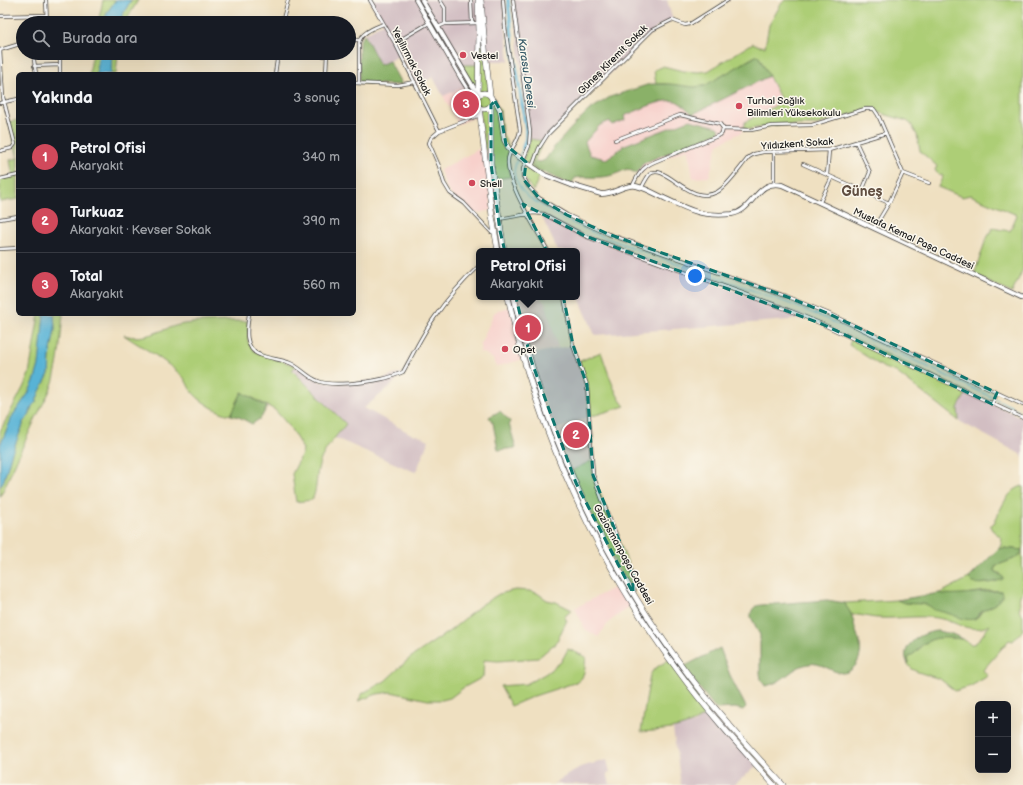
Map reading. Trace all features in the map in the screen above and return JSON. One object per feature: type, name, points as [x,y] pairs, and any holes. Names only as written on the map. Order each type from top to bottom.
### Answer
[{"type":"highway","points":[[478,0],[478,96],[476,102],[479,107],[498,248]]},
{"type":"highway","points":[[482,0],[490,95],[492,103],[492,164],[498,219],[503,248]]},
{"type":"highway","points":[[478,96],[484,93],[490,95]]},
{"type":"highway","points":[[479,107],[485,109],[489,108],[492,103]]},
{"type":"highway","name":"Gaziosmanpaşa Caddesi","points":[[509,300],[524,359],[545,424],[570,485],[608,561],[631,600],[678,672],[710,713],[774,785]]},
{"type":"highway","name":"Gaziosmanpaşa Caddesi","points":[[515,300],[534,371],[551,422],[563,454],[595,523],[659,634],[716,709],[783,785]]},
{"type":"street","points":[[0,16],[46,15],[46,0]]},
{"type":"street","points":[[284,16],[288,0]]},
{"type":"street","name":"Yeşilırmak Sokak","points":[[370,0],[395,43],[439,131]]},
{"type":"street","points":[[416,0],[476,102]]},
{"type":"street","points":[[422,0],[478,96]]},
{"type":"street","points":[[440,0],[445,8],[445,24]]},
{"type":"street","points":[[471,0],[472,23]]},
{"type":"street","points":[[503,0],[505,27],[520,130],[518,140],[508,155],[510,177],[546,248]]},
{"type":"street","points":[[513,0],[530,132],[529,146],[523,161],[523,176],[528,186],[539,198],[573,218],[608,234],[785,296],[826,313],[1023,405]]},
{"type":"street","name":"Güneş Kiremit Sokak","points":[[532,167],[539,148],[548,134],[652,30],[672,20],[685,25],[690,24],[728,0]]},
{"type":"street","points":[[395,43],[429,23]]},
{"type":"street","points":[[438,27],[445,24],[479,23]]},
{"type":"street","points":[[383,24],[364,34],[359,40],[359,83],[398,85],[415,82]]},
{"type":"street","points":[[0,151],[12,148],[15,144],[4,102],[0,50],[16,45]]},
{"type":"street","points":[[33,60],[36,72]]},
{"type":"street","points":[[60,60],[60,72]]},
{"type":"street","points":[[275,72],[277,60]]},
{"type":"street","points":[[326,72],[327,60]]},
{"type":"street","points":[[34,66],[60,65]]},
{"type":"street","points":[[0,103],[16,99]]},
{"type":"street","points":[[492,103],[495,101],[500,110],[504,140],[510,151],[532,167],[555,180],[601,194],[612,193],[632,186],[642,188],[698,213],[725,214],[735,213],[742,210],[766,186],[774,184],[774,152]]},
{"type":"street","points":[[723,129],[747,130],[772,126],[812,125],[872,108],[877,112],[903,172],[929,183]]},
{"type":"street","points":[[480,115],[439,131],[431,138],[429,142],[447,189],[452,196],[464,203],[491,232],[495,232]]},
{"type":"street","points":[[616,140],[680,115],[720,124],[723,129]]},
{"type":"street","points":[[632,186],[640,172],[645,167],[720,135],[723,129]]},
{"type":"street","name":"Yıldızkent Sokak","points":[[642,188],[653,172],[659,172],[695,194],[713,194],[723,188],[751,155],[774,152],[808,152],[829,150],[886,133]]},
{"type":"street","points":[[856,142],[870,172],[862,191]]},
{"type":"street","points":[[827,175],[829,150]]},
{"type":"street","points":[[804,164],[889,203]]},
{"type":"street","points":[[874,228],[889,203],[903,172]]},
{"type":"street","points":[[0,178],[16,175]]},
{"type":"street","points":[[820,202],[832,177]]},
{"type":"street","name":"Mustafa Kemal Paşa Caddesi","points":[[774,184],[785,186],[820,202],[1023,298]]},
{"type":"street","points":[[498,219],[528,214],[544,214],[585,236],[781,306],[1023,418]]},
{"type":"street","points":[[0,219],[16,216]]},
{"type":"street","points":[[0,249],[16,248]]},
{"type":"street","points":[[249,316],[247,332],[248,342],[257,354],[290,363],[315,380],[324,383],[350,383],[382,379],[403,372],[437,313],[453,292],[476,269]]},
{"type":"street","points":[[565,300],[573,344],[587,385],[593,475],[633,575],[635,586],[634,593]]},
{"type":"street","points":[[992,404],[997,393]]},
{"type":"highlighted area","points":[[495,101],[500,110],[506,145],[526,162],[524,180],[539,198],[567,215],[608,234],[785,296],[827,313],[997,393],[992,404],[822,324],[585,236],[523,204],[559,275],[573,345],[587,385],[593,475],[633,575],[633,593],[576,483],[531,360],[500,231],[491,164],[491,105]]},
{"type":"shaded area","points":[[370,0],[503,0],[509,61],[486,61],[476,102],[466,86],[443,96],[433,77],[417,86],[401,55],[380,65],[364,34],[383,23]]},
{"type":"shaded area","points":[[513,0],[667,0],[673,20],[657,27],[543,141],[530,139]]},
{"type":"shaded area","points":[[758,55],[782,102],[745,122],[742,132],[718,144],[709,177],[693,178],[688,149],[654,162],[639,174],[627,169],[615,175],[575,178],[571,185],[534,161],[540,162],[545,160],[555,146],[588,111],[610,97],[650,84],[670,84]]},
{"type":"shaded area","points":[[466,86],[479,107],[480,115],[458,124],[443,96]]},
{"type":"shaded area","points":[[485,148],[492,210],[474,214],[464,203],[452,196],[447,189],[440,170],[479,149]]},
{"type":"shaded area","points":[[540,213],[585,236],[804,316],[803,319],[595,335],[580,300],[580,248],[557,248]]},
{"type":"shaded area","points":[[515,300],[542,300],[546,303],[558,348],[529,355]]},
{"type":"shaded area","points":[[510,307],[524,359],[496,367],[493,359],[484,353],[480,353],[481,343],[494,313],[498,310]]},
{"type":"shaded area","points":[[573,345],[587,385],[589,417],[554,430],[529,355]]},
{"type":"shaded area","points":[[296,366],[321,382],[350,383],[382,379],[403,372],[391,386],[364,408],[413,435],[429,440],[415,472],[335,438],[346,424],[292,369]]},
{"type":"shaded area","points":[[967,392],[1023,418],[1023,459],[1022,455],[959,421],[958,408]]},
{"type":"shaded area","points":[[589,417],[591,461],[571,471],[554,430]]},
{"type":"shaded area","points":[[621,584],[633,604],[609,622],[598,637],[585,629],[575,608]]},
{"type":"shaded area","points":[[709,712],[757,766],[734,785],[681,785],[673,729],[694,723]]},
{"type":"shaded area","points":[[607,760],[610,772],[607,773],[610,784],[620,785],[553,784],[580,767]]},
{"type":"green space","points":[[103,0],[116,0],[106,16],[100,16]]},
{"type":"green space","points":[[131,0],[138,0],[129,16],[122,16]]},
{"type":"green space","points":[[785,0],[1023,0],[1023,269],[1012,293],[974,275],[985,242],[993,227],[1010,231],[1017,215],[970,195],[962,197],[938,187],[943,176],[937,173],[935,170],[937,166],[920,151],[917,135],[911,124],[907,121],[877,112],[872,108],[815,125],[777,125],[743,130],[745,122],[782,102],[758,55],[720,78],[699,87],[656,84],[654,70],[663,66],[683,71],[708,71],[753,43],[765,47],[769,25],[781,4]]},
{"type":"green space","points":[[364,34],[380,65],[389,61],[402,85],[359,83],[359,42]]},
{"type":"green space","points":[[479,43],[484,43],[490,95],[492,101],[500,110],[502,133],[510,151],[508,155],[510,177],[493,179],[491,150],[485,150],[479,107],[476,102],[478,95],[460,65],[478,65]]},
{"type":"green space","points":[[758,55],[769,76],[693,114],[678,102],[659,102],[624,116],[625,120],[612,125],[610,121],[600,125],[585,142],[590,155],[606,159],[623,147],[622,146],[690,120],[718,127],[720,129],[718,133],[653,159],[643,164],[636,173],[627,169],[607,176],[578,177],[575,178],[571,185],[532,167],[534,161],[540,162],[545,160],[555,146],[588,111],[610,97],[650,84],[670,84],[693,87],[704,86]]},
{"type":"green space","points":[[92,60],[98,60],[97,72],[89,72]]},
{"type":"green space","points":[[112,60],[117,60],[116,72],[111,72]]},
{"type":"green space","points":[[16,120],[16,150],[9,122]]},
{"type":"green space","points":[[530,139],[543,141],[532,167],[541,173],[533,191],[523,176],[526,163],[523,160]]},
{"type":"green space","points":[[16,158],[16,199],[0,202],[0,179],[13,176],[10,160]]},
{"type":"green space","points":[[39,316],[44,316],[39,365],[35,379],[28,394],[13,415],[0,445],[0,431],[29,374]]},
{"type":"green space","points":[[54,316],[63,316],[54,381],[0,497],[0,487],[4,480],[23,422],[29,416],[32,406],[36,402],[49,374],[50,356],[55,329]]},
{"type":"green space","points":[[248,321],[248,342],[254,351],[296,366],[292,370],[346,424],[329,445],[322,457],[318,469],[316,489],[312,500],[296,502],[292,474],[303,449],[289,426],[275,410],[242,392],[231,415],[214,409],[193,393],[184,378],[160,358],[124,335],[140,337],[176,326],[192,323]]},
{"type":"green space","points":[[852,338],[967,392],[958,408],[959,421],[896,372],[884,368],[849,345]]},
{"type":"green space","points":[[601,352],[614,389],[625,406],[589,417],[588,391],[578,362]]},
{"type":"green space","points":[[242,392],[267,407],[261,418],[252,424],[239,417],[231,415]]},
{"type":"green space","points":[[500,411],[510,421],[509,424],[516,448],[498,450],[493,423],[489,417]]},
{"type":"green space","points":[[591,461],[593,475],[634,579],[633,593],[616,564],[571,471]]},
{"type":"green space","points":[[1023,486],[1022,550],[1004,548],[998,549],[1001,545],[1002,538],[992,530],[990,526],[994,523],[1002,506],[1009,496],[1017,488]]},
{"type":"green space","points":[[1004,548],[1022,550],[1022,552],[1017,557],[995,567],[995,571],[1003,577],[1003,579],[988,583],[973,583],[969,578],[998,549]]},
{"type":"green space","points":[[1022,552],[1023,591],[1019,598],[1019,610],[1023,615],[1023,630],[1013,641],[1009,640],[983,670],[988,676],[971,686],[955,691],[940,679],[912,669],[908,664],[909,657],[922,645],[934,638],[943,637],[963,639],[970,644],[974,644],[990,625],[976,629],[930,617],[879,618],[852,615],[846,607],[845,603],[897,600],[905,603],[927,604],[956,616],[978,617],[982,611],[992,606],[1000,599],[1001,591],[986,591],[960,595],[945,595],[940,593],[969,578],[974,583],[997,581],[1001,574],[995,571],[995,567],[1017,557]]},
{"type":"green space","points":[[515,590],[537,593],[547,600],[556,602],[572,610],[565,616],[565,619],[567,620],[555,645],[553,645],[538,658],[498,661],[484,660],[483,677],[463,688],[450,698],[442,700],[428,700],[391,692],[377,694],[358,701],[363,693],[385,681],[410,658],[451,630],[481,605],[499,594]]},
{"type":"green space","points":[[1001,591],[1003,597],[992,606],[982,611],[975,619],[962,618],[934,610],[925,604],[905,603],[897,600],[940,593],[959,594]]},
{"type":"green space","points":[[827,600],[845,603],[852,616],[860,650],[856,665],[849,671],[842,673],[833,671],[821,665],[813,663],[808,664],[797,668],[777,682],[765,686],[761,679],[760,673],[760,635],[751,617],[751,612],[753,609],[756,606],[761,605]]},
{"type":"green space","points":[[938,631],[952,634],[963,639],[937,638],[927,642],[910,656],[908,659],[908,664],[906,651],[909,645],[925,634]]},
{"type":"green space","points":[[720,648],[731,678],[746,707],[743,710],[735,708],[716,709],[683,667]]},
{"type":"green space","points":[[568,649],[586,657],[584,674],[580,680],[534,696],[511,706],[500,686],[526,684],[545,674],[561,662]]},
{"type":"green space","points":[[670,659],[709,712],[693,722],[677,728],[641,732],[650,675],[654,669]]},
{"type":"water","points":[[116,0],[131,0],[122,16],[106,16]]},
{"type":"water","points":[[98,60],[112,60],[111,72],[97,72]]},
{"type":"water","points":[[44,316],[54,316],[55,329],[50,356],[49,374],[36,402],[32,406],[29,416],[23,422],[4,480],[0,487],[0,445],[13,415],[28,394],[35,379],[39,365]]},
{"type":"waterway","name":"Karasu Deresi","points":[[508,0],[513,47],[526,129],[526,138],[523,148]]},
{"type":"waterway","points":[[519,156],[523,148]]},
{"type":"waterway","points":[[517,159],[514,171],[515,178],[521,189],[528,197],[564,219],[606,238],[783,301],[825,318],[1023,412]]},
{"type":"place","name":"Vestel","points":[[463,55]]},
{"type":"place","name":"Total","points":[[466,104]]},
{"type":"place","name":"Turhal Sağlık Bilimleri Yüksekokulu","points":[[739,106]]},
{"type":"place","name":"Shell","points":[[472,183]]},
{"type":"place","name":"Petrol Ofisi","points":[[528,328]]},
{"type":"place","name":"Opet","points":[[505,349]]},
{"type":"place","name":"Turkuaz","points":[[576,435]]},
{"type":"district","name":"Güneş","points":[[862,191]]}]
